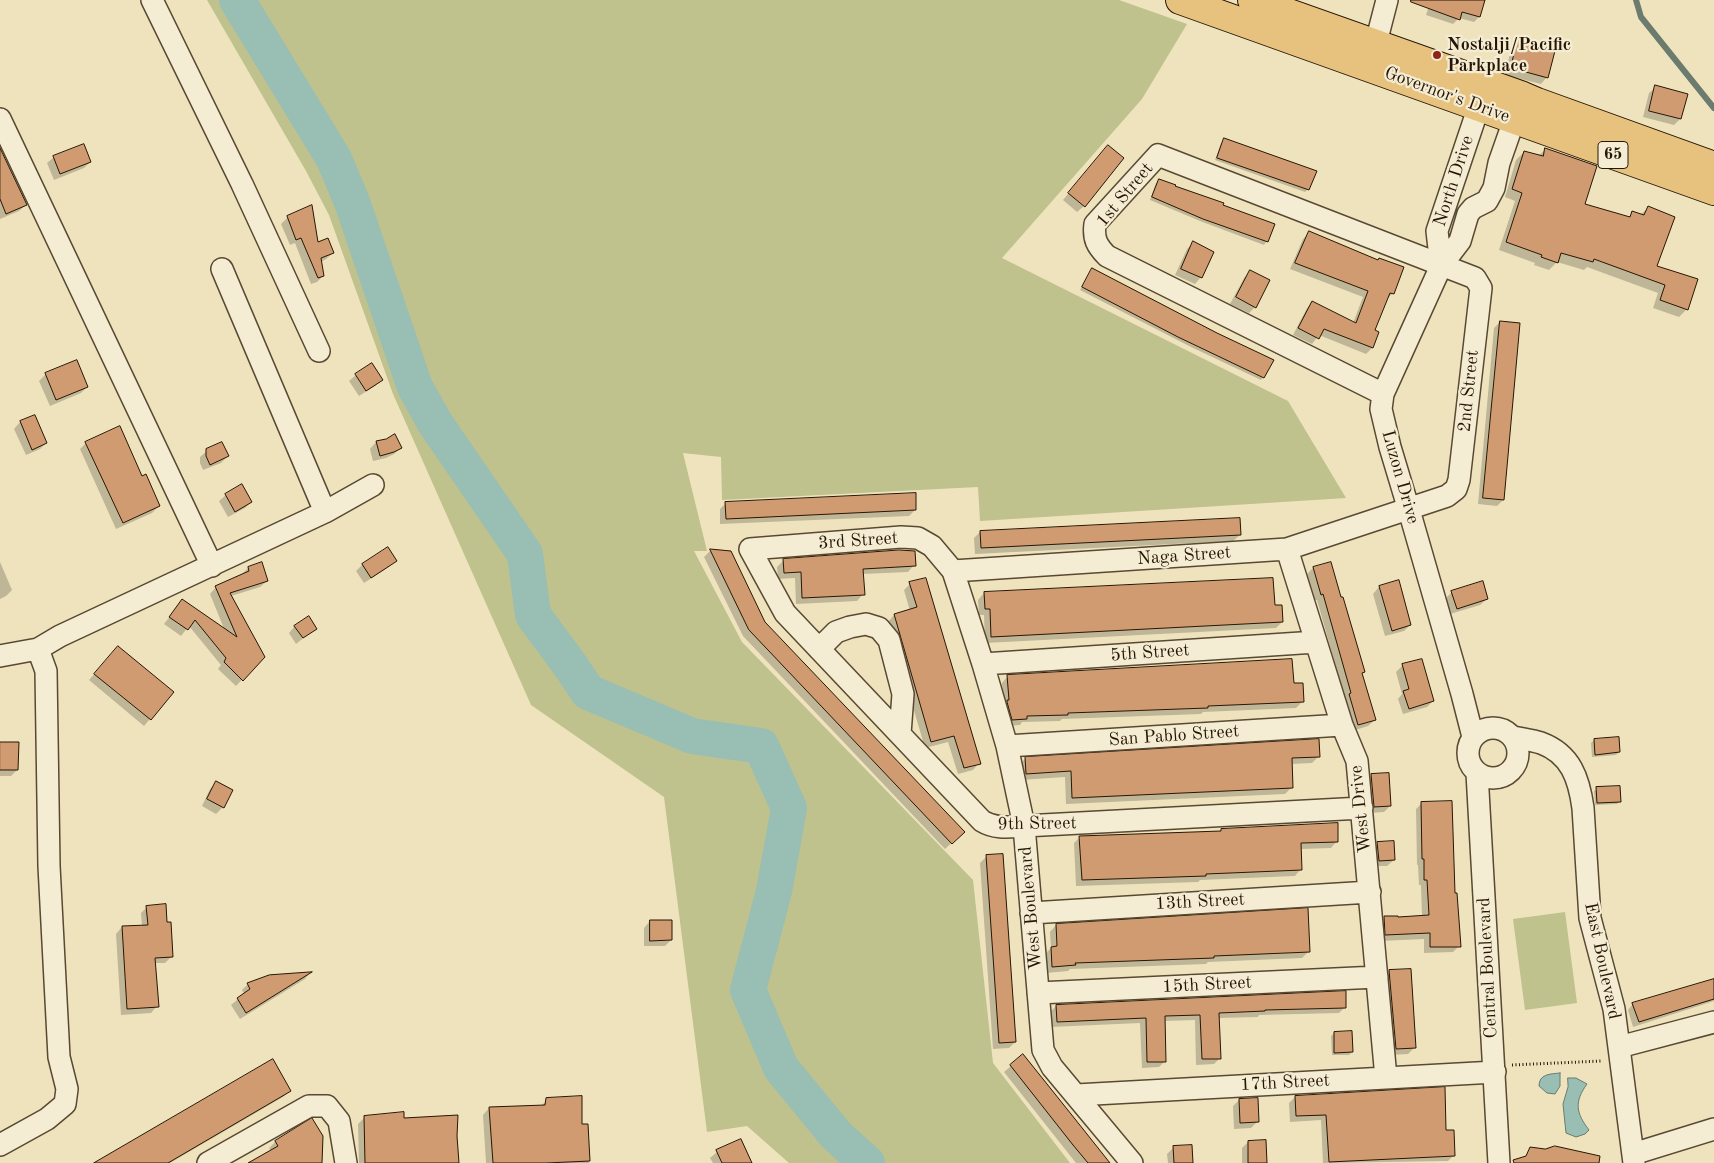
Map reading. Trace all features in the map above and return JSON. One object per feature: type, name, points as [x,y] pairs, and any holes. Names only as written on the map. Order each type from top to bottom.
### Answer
[{"type":"highway","name":"Governor's Drive","points":[[1180,0],[1373,56],[1518,107],[1714,191]]},
{"type":"highway","name":"Governor's Drive","points":[[1252,0],[1373,56]]},
{"type":"highway","name":"Governor's Drive","points":[[1518,107],[1536,102],[1714,166]]},
{"type":"street","points":[[152,0],[242,184],[319,351]]},
{"type":"street","points":[[1373,56],[1387,0]]},
{"type":"street","name":"North Drive","points":[[1441,266],[1437,231],[1483,95]]},
{"type":"street","name":"North Drive","points":[[1441,266],[1460,241],[1468,214],[1473,208],[1487,201],[1494,188],[1499,163],[1518,107]]},
{"type":"street","points":[[0,118],[212,566]]},
{"type":"street","name":"1st Street","points":[[1383,394],[1107,256],[1098,247],[1094,235],[1095,224],[1158,155],[1441,266]]},
{"type":"street","name":"Luzon Drive","points":[[1441,266],[1383,394],[1380,409],[1462,694],[1479,733]]},
{"type":"street","name":"2nd Street","points":[[1409,510],[1447,496],[1456,489],[1459,480],[1481,288],[1476,278],[1441,266]]},
{"type":"street","points":[[222,269],[326,512]]},
{"type":"street","points":[[0,656],[38,649],[60,636],[326,512],[373,486]]},
{"type":"street","name":"Naga Street","points":[[953,571],[1287,550],[1409,510]]},
{"type":"street","name":"3rd Street","points":[[750,549],[901,537],[918,538],[932,546],[953,571]]},
{"type":"street","name":"9th Street","points":[[750,549],[785,613],[982,820],[989,825],[1000,827],[1024,826],[1362,808]]},
{"type":"street","name":"West Drive","points":[[1287,550],[1342,725],[1357,761],[1386,1078]]},
{"type":"street","name":"West Boulevard","points":[[953,571],[1007,746],[1024,826],[1043,1050],[1052,1067],[1132,1163]]},
{"type":"street","points":[[819,649],[836,632],[850,627],[866,624],[879,628],[889,640],[903,694],[900,734]]},
{"type":"street","name":"5th Street","points":[[983,664],[1316,642]]},
{"type":"street","points":[[0,1146],[46,1119],[65,1104],[67,1089],[59,1058],[49,866],[46,672],[38,649]]},
{"type":"street","name":"San Pablo Street","points":[[1007,746],[1342,725]]},
{"type":"street","points":[[1501,728],[1513,737],[1518,753],[1517,761],[1513,768],[1500,778],[1484,777],[1471,767],[1467,752],[1468,744],[1479,733],[1501,728]]},
{"type":"street","name":"East Boulevard","points":[[1513,737],[1541,743],[1562,755],[1575,773],[1581,791],[1584,808],[1590,918],[1614,1009],[1633,1159]]},
{"type":"street","name":"Central Boulevard","points":[[1477,773],[1499,1163]]},
{"type":"street","name":"13th Street","points":[[1031,913],[1370,892]]},
{"type":"street","name":"15th Street","points":[[1038,993],[1377,977]]},
{"type":"street","points":[[1619,1054],[1714,1022]]},
{"type":"street","name":"17th Street","points":[[1076,1095],[1386,1078],[1494,1069]]},
{"type":"street","points":[[208,1163],[309,1106],[327,1106],[339,1121],[346,1163]]},
{"type":"street","points":[[1633,1159],[1714,1129]]},
{"type":"path","points":[[1494,1069],[1619,1054]]},
{"type":"green space","points":[[207,0],[1119,0],[1187,24],[1142,99],[1002,258],[1288,401],[1346,498],[980,521],[978,487],[722,500],[721,457],[683,453],[707,551],[694,551],[742,642],[973,880],[993,1063],[1070,1163],[789,1163],[747,1126],[707,1132],[664,797],[531,705],[393,394],[329,215],[306,171]]},
{"type":"green space","points":[[1565,912],[1577,1003],[1525,1010],[1513,919]]},
{"type":"water","points":[[1560,1073],[1560,1086],[1555,1094],[1547,1093],[1539,1086],[1539,1082],[1543,1077],[1549,1074]]},
{"type":"water","points":[[1568,1078],[1576,1078],[1587,1084],[1580,1096],[1578,1107],[1581,1118],[1589,1130],[1585,1134],[1576,1137],[1566,1133],[1563,1104],[1568,1087]]},
{"type":"building","points":[[1411,0],[1485,0],[1480,17],[1462,12],[1460,20],[1411,2]]},
{"type":"building","points":[[1518,38],[1556,47],[1548,78],[1511,68]]},
{"type":"building","points":[[1655,85],[1688,94],[1681,119],[1649,111]]},
{"type":"building","points":[[1224,138],[1317,171],[1309,190],[1217,158]]},
{"type":"building","points":[[84,144],[91,162],[60,174],[53,156]]},
{"type":"building","points":[[1108,145],[1124,158],[1085,207],[1068,193]]},
{"type":"building","points":[[0,148],[27,205],[6,214],[0,199]]},
{"type":"building","points":[[1545,148],[1597,166],[1585,204],[1630,217],[1632,211],[1644,215],[1648,206],[1675,217],[1657,266],[1698,279],[1688,310],[1660,300],[1665,285],[1594,259],[1593,262],[1561,253],[1558,263],[1506,242],[1522,193],[1512,189],[1524,151],[1543,156]]},
{"type":"building","points":[[1159,179],[1275,224],[1268,242],[1203,219],[1152,197]]},
{"type":"building","points":[[312,205],[318,242],[328,238],[334,253],[321,258],[324,276],[318,278],[301,238],[296,240],[287,216]]},
{"type":"building","points":[[1309,231],[1378,260],[1379,258],[1404,267],[1394,294],[1390,293],[1375,330],[1379,332],[1373,348],[1324,329],[1319,339],[1298,328],[1312,301],[1356,323],[1368,291],[1295,263]]},
{"type":"building","points":[[1193,241],[1214,252],[1202,278],[1181,269]]},
{"type":"building","points":[[1092,268],[1217,333],[1274,360],[1264,378],[1178,337],[1082,287]]},
{"type":"building","points":[[1250,270],[1270,280],[1256,308],[1236,297]]},
{"type":"building","points":[[1500,321],[1520,323],[1504,500],[1483,498]]},
{"type":"building","points":[[77,360],[88,387],[56,400],[45,373]]},
{"type":"building","points":[[372,363],[383,380],[366,391],[355,374]]},
{"type":"building","points":[[35,415],[47,443],[32,450],[20,421]]},
{"type":"building","points":[[120,426],[142,476],[146,474],[160,506],[123,523],[85,442]]},
{"type":"building","points":[[395,434],[402,448],[380,456],[376,441],[386,439]]},
{"type":"building","points":[[222,442],[229,456],[210,465],[206,456],[206,449]]},
{"type":"building","points":[[242,484],[252,502],[235,512],[225,494]]},
{"type":"building","points":[[916,493],[916,510],[726,519],[725,502]]},
{"type":"building","points":[[1240,518],[1241,535],[981,548],[980,531]]},
{"type":"building","points":[[388,547],[397,561],[371,578],[362,564]]},
{"type":"building","points":[[710,549],[731,551],[765,622],[965,832],[952,844],[749,630]]},
{"type":"building","points":[[899,550],[915,551],[916,566],[863,569],[865,595],[802,598],[801,572],[784,573],[783,559]]},
{"type":"building","points":[[262,562],[268,581],[230,593],[265,657],[243,681],[224,662],[226,658],[195,620],[188,630],[169,617],[182,599],[237,637],[215,586],[249,571],[248,567]]},
{"type":"building","points":[[1331,562],[1365,672],[1362,673],[1376,720],[1358,725],[1323,594],[1321,595],[1313,567]]},
{"type":"building","points":[[926,578],[981,764],[964,768],[954,736],[931,742],[894,614],[917,607],[909,582]]},
{"type":"building","points":[[1273,578],[1275,605],[1282,605],[1283,622],[991,637],[990,609],[985,609],[984,592]]},
{"type":"building","points":[[1399,580],[1411,625],[1392,631],[1379,586]]},
{"type":"building","points":[[1483,581],[1488,599],[1457,609],[1451,591]]},
{"type":"building","points":[[309,616],[317,629],[303,638],[294,626]]},
{"type":"building","points":[[118,646],[174,692],[151,720],[94,674]]},
{"type":"building","points":[[1292,659],[1294,683],[1303,683],[1304,702],[1208,706],[1208,708],[1068,713],[1068,715],[1027,716],[1027,719],[1012,720],[1007,702],[1009,700],[1007,675]]},
{"type":"building","points":[[1422,659],[1434,701],[1409,709],[1403,691],[1409,689],[1402,664]]},
{"type":"building","points":[[1619,737],[1620,752],[1595,755],[1594,739]]},
{"type":"building","points":[[1319,739],[1320,757],[1292,758],[1293,788],[1072,798],[1071,771],[1026,774],[1025,757]]},
{"type":"building","points":[[0,742],[19,742],[18,770],[0,770]]},
{"type":"building","points":[[1389,773],[1391,806],[1374,807],[1371,774]]},
{"type":"building","points":[[216,781],[233,790],[224,808],[207,799]]},
{"type":"building","points":[[1620,786],[1621,802],[1597,803],[1596,787]]},
{"type":"building","points":[[1452,801],[1455,893],[1457,893],[1461,947],[1430,947],[1430,933],[1385,935],[1384,916],[1429,915],[1427,880],[1424,880],[1424,859],[1422,859],[1421,802]]},
{"type":"building","points":[[1338,823],[1338,842],[1301,843],[1302,870],[1206,874],[1206,876],[1082,880],[1079,836],[1221,831],[1221,829]]},
{"type":"building","points":[[1394,841],[1395,860],[1379,861],[1377,842]]},
{"type":"building","points":[[1003,854],[1016,1042],[999,1043],[986,855]]},
{"type":"building","points":[[166,904],[167,922],[171,922],[173,957],[155,958],[159,1007],[127,1009],[122,926],[148,925],[146,906]]},
{"type":"building","points":[[1308,908],[1310,952],[1214,956],[1214,958],[1075,963],[1076,965],[1052,967],[1051,947],[1057,946],[1056,924]]},
{"type":"building","points":[[650,920],[672,920],[672,940],[650,941]]},
{"type":"building","points":[[1411,969],[1416,1048],[1396,1049],[1389,970]]},
{"type":"building","points":[[312,972],[246,1013],[237,998],[250,989],[247,983],[269,975]]},
{"type":"building","points":[[1714,979],[1714,999],[1639,1022],[1632,1003]]},
{"type":"building","points":[[1346,991],[1346,1008],[1219,1013],[1221,1059],[1202,1059],[1200,1015],[1165,1016],[1166,1062],[1147,1062],[1146,1018],[1057,1022],[1056,1005]]},
{"type":"building","points":[[1352,1031],[1353,1052],[1334,1053],[1334,1032]]},
{"type":"building","points":[[1023,1054],[1110,1163],[1088,1163],[1073,1145],[1010,1065]]},
{"type":"building","points":[[273,1059],[291,1091],[168,1163],[94,1163]]},
{"type":"building","points":[[1445,1087],[1446,1130],[1454,1130],[1455,1156],[1329,1162],[1326,1115],[1296,1116],[1295,1096]]},
{"type":"building","points":[[582,1096],[582,1124],[588,1124],[590,1161],[493,1163],[489,1107],[545,1105],[546,1098]]},
{"type":"building","points":[[1258,1098],[1259,1122],[1240,1123],[1239,1099]]},
{"type":"building","points":[[404,1112],[404,1118],[458,1115],[459,1163],[365,1163],[364,1116]]},
{"type":"building","points":[[312,1118],[323,1136],[322,1163],[248,1163],[278,1146],[275,1141]]},
{"type":"building","points":[[741,1139],[752,1163],[722,1163],[716,1150]]},
{"type":"building","points":[[1266,1140],[1267,1163],[1248,1163],[1248,1141]]},
{"type":"building","points":[[1192,1145],[1193,1163],[1174,1163],[1173,1146]]},
{"type":"building","points":[[1555,1146],[1600,1156],[1599,1163],[1514,1163],[1513,1160],[1526,1156],[1530,1147],[1545,1149]]},
{"type":"waterway","points":[[237,0],[334,159],[352,202],[415,387],[435,423],[525,554],[533,615],[588,692],[692,736],[761,746],[789,808],[774,891],[748,990],[781,1068],[836,1135],[867,1163]]},
{"type":"waterway","points":[[1636,0],[1641,17],[1714,108]]},
{"type":"place","name":"Nostalji/Pacific Parkplace","points":[[1437,55]]}]
